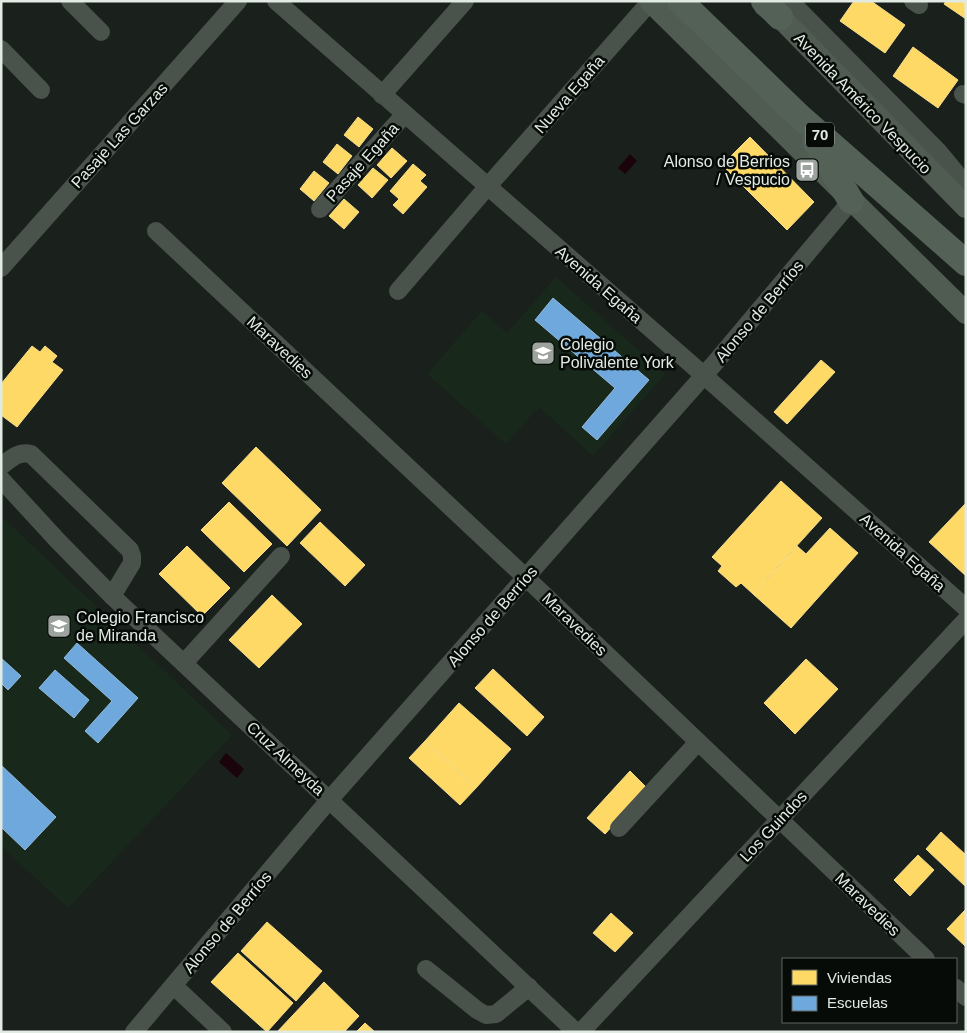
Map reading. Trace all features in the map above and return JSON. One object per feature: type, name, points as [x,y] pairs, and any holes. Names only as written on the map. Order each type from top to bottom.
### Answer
[{"type":"highway","name":"70","points":[[680,1],[800,117],[966,263]]},
{"type":"highway","points":[[800,117],[851,201]]},
{"type":"main road","name":"Avenida Américo Vespucio","points":[[758,1],[778,7],[966,207]]},
{"type":"main road","points":[[650,2],[966,313]]},
{"type":"street","points":[[70,1],[101,32]]},
{"type":"street","name":"Pasaje Las Garzas","points":[[1,268],[238,1]]},
{"type":"street","name":"Avenida Egaña","points":[[276,1],[704,375],[966,608]]},
{"type":"street","points":[[382,94],[465,1]]},
{"type":"street","name":"Nueva Egaña","points":[[398,291],[650,2]]},
{"type":"street","name":"Avenida Américo Vespucio","points":[[778,7],[938,151],[966,185]]},
{"type":"street","points":[[1,49],[41,90]]},
{"type":"street","name":"Pasaje Egaña","points":[[320,209],[405,114]]},
{"type":"street","name":"Alonso de Berríos","points":[[134,1032],[330,799],[704,375],[851,201]]},
{"type":"street","name":"Maravedies","points":[[156,231],[526,578],[925,958]]},
{"type":"street","points":[[1,466],[18,454],[24,452],[30,454],[130,550],[132,563],[112,596]]},
{"type":"street","name":"Cruz Almeyda","points":[[1,479],[112,596],[576,1032]]},
{"type":"street","points":[[184,663],[281,556]]},
{"type":"street","name":"Los Guindos","points":[[580,1032],[966,620]]},
{"type":"street","points":[[619,828],[698,742]]},
{"type":"street","points":[[426,969],[477,1010],[486,1015],[496,1014],[529,987]]},
{"type":"street","points":[[174,986],[223,1032]]},
{"type":"shaded area","points":[[630,154],[637,161],[625,174],[618,168]]},
{"type":"shaded area","name":"Colegio Polivalente York","points":[[556,277],[665,374],[593,456],[539,407],[506,444],[427,374],[482,311],[507,333]]},
{"type":"shaded area","name":"Colegio Francisco de Miranda","points":[[1,516],[232,735],[68,908],[1,846]]},
{"type":"shaded area","points":[[226,753],[244,769],[237,778],[219,762]]},
{"type":"building: Viviendas","points":[[854,1],[871,1],[905,25],[885,53],[840,21]]},
{"type":"building: Viviendas","points":[[946,1],[966,1],[966,19],[944,4]]},
{"type":"building: Viviendas","points":[[913,47],[958,80],[938,108],[893,76]]},
{"type":"building: Viviendas","points":[[358,117],[373,129],[359,147],[344,135]]},
{"type":"building: Viviendas","points":[[750,137],[814,202],[787,230],[722,165]]},
{"type":"building: Viviendas","points":[[337,144],[352,156],[338,174],[323,162]]},
{"type":"building: Viviendas","points":[[392,148],[407,161],[391,178],[377,165]]},
{"type":"building: Viviendas","points":[[413,164],[426,175],[420,181],[427,187],[403,214],[393,205],[399,199],[390,191]]},
{"type":"building: Viviendas","points":[[373,168],[388,180],[372,198],[358,185]]},
{"type":"building: Viviendas","points":[[314,171],[329,183],[314,201],[300,189]]},
{"type":"building: Viviendas","points":[[344,199],[359,212],[344,229],[329,216]]},
{"type":"building: Viviendas","points":[[32,346],[40,352],[45,346],[57,356],[52,362],[63,370],[17,427],[1,415],[1,384]]},
{"type":"building: Viviendas","points":[[821,360],[835,372],[787,424],[774,412]]},
{"type":"building: Viviendas","points":[[256,447],[321,510],[287,546],[222,483]]},
{"type":"building: Viviendas","points":[[781,481],[822,518],[753,594],[741,583],[736,587],[718,571],[722,566],[712,557]]},
{"type":"building: Viviendas","points":[[229,502],[272,544],[244,572],[201,530]]},
{"type":"building: Viviendas","points":[[966,503],[966,576],[929,542]]},
{"type":"building: Viviendas","points":[[320,522],[365,565],[345,586],[300,543]]},
{"type":"building: Viviendas","points":[[830,528],[858,553],[791,628],[753,594],[797,546],[806,554]]},
{"type":"building: Viviendas","points":[[187,546],[230,588],[202,616],[159,574]]},
{"type":"building: Viviendas","points":[[272,595],[302,624],[259,668],[229,640]]},
{"type":"building: Viviendas","points":[[806,659],[838,689],[795,734],[764,703]]},
{"type":"building: Viviendas","points":[[493,669],[544,717],[527,736],[475,688]]},
{"type":"building: Viviendas","points":[[459,703],[511,749],[476,788],[425,741]]},
{"type":"building: Viviendas","points":[[425,741],[476,788],[460,805],[409,758]]},
{"type":"building: Viviendas","points":[[630,771],[647,788],[605,834],[587,818]]},
{"type":"building: Viviendas","points":[[941,832],[966,855],[966,887],[926,849]]},
{"type":"building: Viviendas","points":[[918,855],[934,870],[910,896],[894,880]]},
{"type":"building: Viviendas","points":[[966,909],[966,945],[965,946],[947,929]]},
{"type":"building: Viviendas","points":[[611,913],[633,933],[615,952],[593,933]]},
{"type":"building: Viviendas","points":[[267,922],[322,971],[296,1001],[241,951]]},
{"type":"building: Viviendas","points":[[238,953],[293,1003],[267,1032],[211,982]]},
{"type":"building: Viviendas","points":[[324,982],[359,1016],[344,1032],[277,1032]]},
{"type":"building: Viviendas","points":[[365,1023],[375,1032],[356,1032]]},
{"type":"building: Escuelas","points":[[553,298],[649,380],[597,440],[582,427],[615,388],[535,320]]},
{"type":"building: Escuelas","points":[[77,643],[138,698],[98,743],[85,731],[112,701],[64,658]]},
{"type":"building: Escuelas","points":[[1,658],[21,676],[8,690],[1,683]]},
{"type":"building: Escuelas","points":[[55,670],[89,700],[74,718],[39,688]]},
{"type":"building: Escuelas","points":[[1,765],[56,817],[25,850],[1,827]]},
{"type":"place","name":"Alonso de Berrios / Vespucio","points":[[807,170]]},
{"type":"place","name":"Colegio Polivalente York","points":[[543,353]]},
{"type":"place","name":"Colegio Francisco de Miranda","points":[[59,626]]}]
